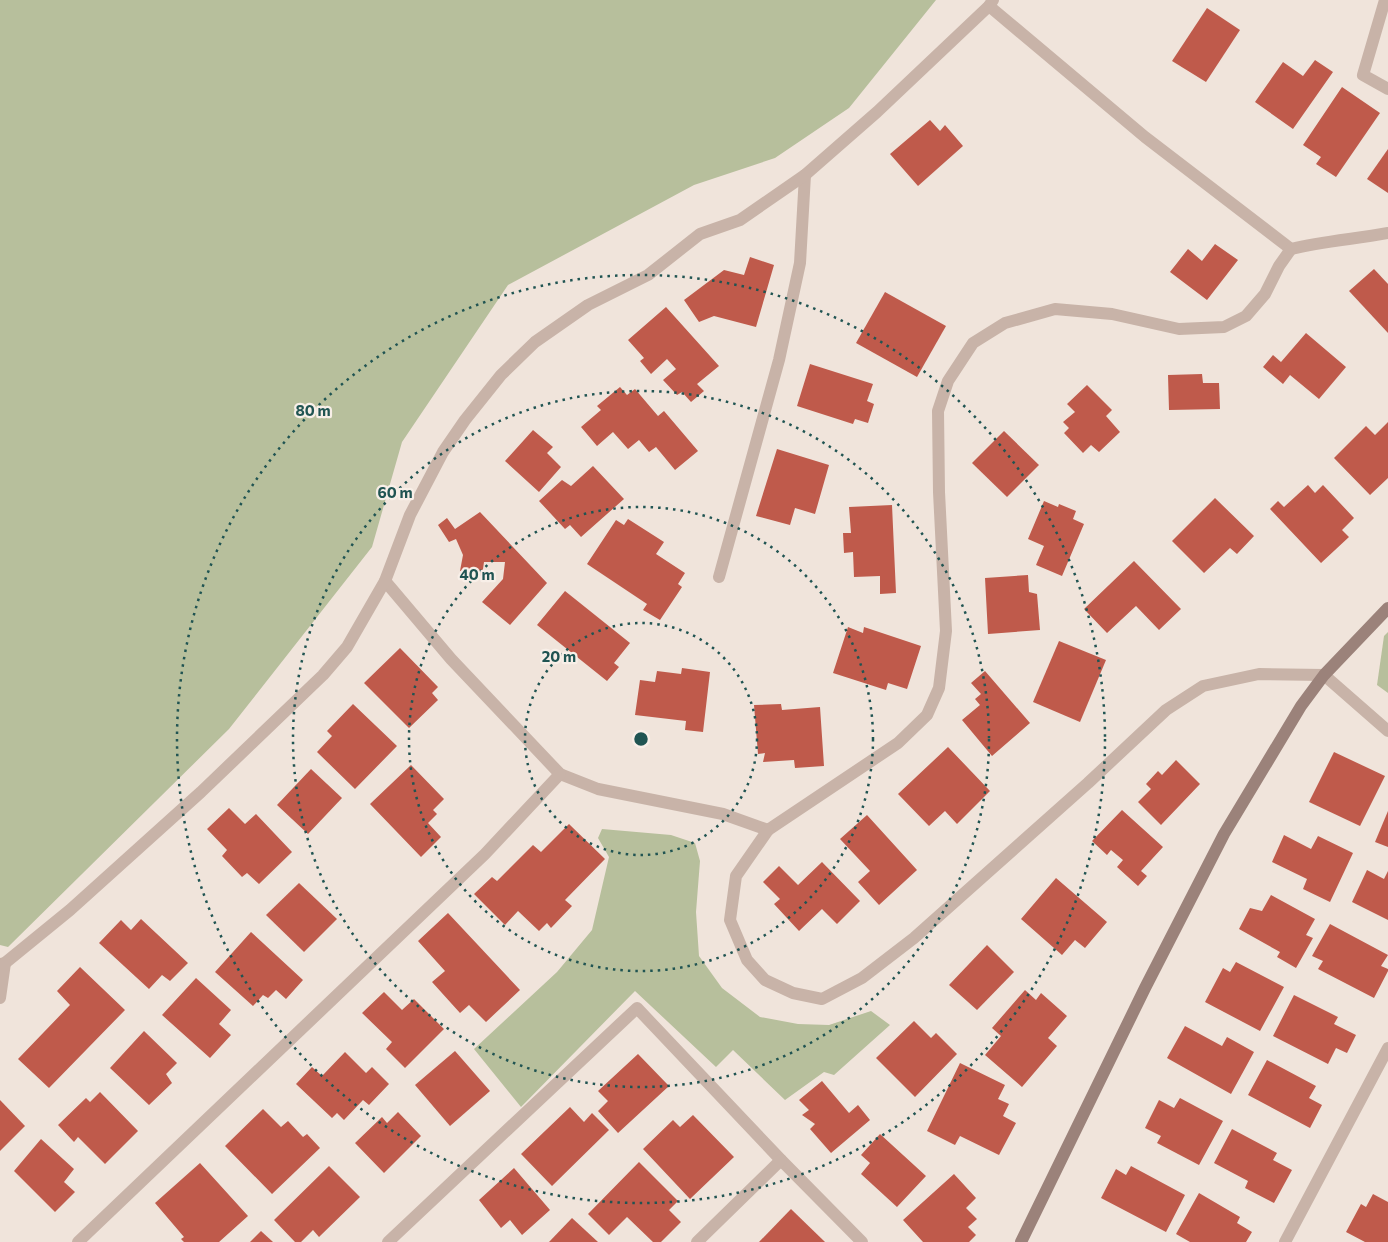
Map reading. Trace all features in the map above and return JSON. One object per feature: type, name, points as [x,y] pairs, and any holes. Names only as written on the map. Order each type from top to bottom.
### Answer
[{"type":"street","points":[[1385,0],[1363,75],[1388,89]]},
{"type":"street","points":[[0,998],[3,964],[70,910],[201,792],[323,675],[347,647],[385,581],[410,515],[444,452],[465,420],[501,375],[535,342],[588,305],[648,275],[700,234],[740,220],[806,175],[878,112],[991,3],[1145,138],[1291,249]]},
{"type":"street","points":[[719,577],[779,360],[800,263],[806,175]]},
{"type":"street","points":[[1388,233],[1316,243],[1291,249],[1279,266],[1265,294],[1246,316],[1224,326],[1179,329],[1112,314],[1055,309],[1005,323],[973,343],[948,381],[938,411],[939,492],[946,631],[939,688],[927,716],[898,743],[768,830],[736,876],[730,920],[747,960],[766,980],[793,993],[822,999],[862,978],[914,938],[1088,784],[1166,710],[1203,686],[1259,674],[1324,675],[1388,731]]},
{"type":"street","points":[[385,581],[451,659],[560,774],[598,788],[723,814],[768,830]]},
{"type":"street","points":[[1022,1242],[1145,988],[1224,834],[1301,706],[1324,675],[1388,608]]},
{"type":"street","points":[[78,1242],[486,854],[560,774]]},
{"type":"street","points":[[388,1242],[637,1008],[781,1160],[862,1242]]},
{"type":"street","points":[[1285,1242],[1388,1048]]},
{"type":"street","points":[[697,1242],[781,1160]]},
{"type":"green space","points":[[0,0],[936,0],[849,108],[775,158],[694,185],[508,285],[402,442],[372,547],[229,729],[8,947],[0,945]]},
{"type":"green space","points":[[1388,632],[1388,693],[1377,685],[1384,636]]},
{"type":"green space","points":[[602,829],[671,835],[695,843],[700,861],[696,912],[699,956],[722,988],[760,1017],[798,1024],[829,1025],[871,1011],[890,1025],[834,1075],[824,1072],[785,1100],[733,1050],[716,1067],[635,991],[521,1107],[474,1049],[557,972],[592,930],[609,857],[598,838]]},
{"type":"building","points":[[1207,8],[1240,30],[1206,82],[1172,61]]},
{"type":"building","points":[[1315,60],[1333,72],[1293,129],[1255,102],[1283,62],[1303,76]]},
{"type":"building","points":[[1342,87],[1380,113],[1336,177],[1316,164],[1321,157],[1303,145]]},
{"type":"building","points":[[930,120],[940,131],[945,125],[963,146],[918,186],[890,154]]},
{"type":"building","points":[[1388,149],[1388,193],[1367,179]]},
{"type":"building","points":[[1215,244],[1238,260],[1207,300],[1170,272],[1188,249],[1202,261]]},
{"type":"building","points":[[750,257],[774,265],[756,327],[714,316],[699,322],[684,300],[724,270],[744,275]]},
{"type":"building","points":[[1374,269],[1388,284],[1388,333],[1349,291]]},
{"type":"building","points":[[885,292],[946,326],[917,377],[856,343]]},
{"type":"building","points":[[666,307],[719,366],[697,384],[704,391],[691,402],[682,392],[677,395],[663,380],[676,369],[667,359],[651,374],[640,361],[644,358],[628,340]]},
{"type":"building","points":[[1306,333],[1346,367],[1319,399],[1290,375],[1283,384],[1263,367],[1273,355],[1281,362]]},
{"type":"building","points":[[810,364],[873,384],[867,401],[874,404],[868,423],[855,419],[853,424],[797,406]]},
{"type":"building","points":[[1202,374],[1203,383],[1219,383],[1220,409],[1169,410],[1168,375]]},
{"type":"building","points":[[1087,385],[1112,410],[1106,416],[1120,432],[1099,452],[1091,445],[1083,453],[1064,433],[1069,428],[1063,422],[1075,412],[1067,404]]},
{"type":"building","points":[[620,387],[627,395],[635,389],[658,416],[664,411],[698,451],[675,470],[656,447],[649,452],[639,440],[628,449],[613,432],[597,446],[581,427],[601,410],[597,406]]},
{"type":"building","points":[[1388,422],[1388,478],[1370,495],[1334,458],[1366,426],[1375,435]]},
{"type":"building","points":[[533,430],[553,447],[547,453],[561,467],[539,492],[505,461]]},
{"type":"building","points":[[1004,431],[1039,465],[1007,497],[972,463]]},
{"type":"building","points":[[777,449],[829,465],[815,514],[795,508],[790,525],[756,516]]},
{"type":"building","points":[[593,466],[624,499],[581,537],[570,525],[565,529],[539,501],[562,480],[571,486]]},
{"type":"building","points":[[1308,485],[1315,493],[1323,485],[1354,518],[1342,530],[1349,537],[1321,563],[1270,509],[1278,501],[1284,507]]},
{"type":"building","points":[[1215,498],[1254,536],[1237,554],[1230,548],[1204,573],[1172,541]]},
{"type":"building","points":[[1044,501],[1058,507],[1059,504],[1076,511],[1073,519],[1084,524],[1062,576],[1036,565],[1044,546],[1028,539]]},
{"type":"building","points":[[892,505],[896,593],[880,594],[880,576],[854,577],[853,552],[844,553],[843,533],[851,533],[849,507]]},
{"type":"building","points":[[480,512],[547,583],[510,625],[482,602],[503,579],[505,562],[484,562],[482,576],[460,571],[463,555],[456,539],[449,542],[438,525],[447,518],[455,529]]},
{"type":"building","points":[[628,519],[664,542],[656,554],[685,573],[678,584],[682,587],[660,620],[643,610],[647,604],[587,564],[616,520],[624,525]]},
{"type":"building","points":[[1134,561],[1181,609],[1159,630],[1136,606],[1107,633],[1084,609]]},
{"type":"building","points":[[1028,575],[1029,592],[1037,594],[1040,630],[988,634],[985,578]]},
{"type":"building","points":[[565,591],[630,643],[614,663],[619,667],[607,681],[537,625]]},
{"type":"building","points":[[848,627],[863,633],[864,627],[921,646],[907,689],[888,683],[886,690],[833,673]]},
{"type":"building","points":[[1059,641],[1106,660],[1080,722],[1033,702]]},
{"type":"building","points":[[400,648],[438,687],[432,693],[438,700],[409,728],[364,683]]},
{"type":"building","points":[[682,668],[710,672],[703,732],[685,730],[686,721],[635,715],[640,680],[655,682],[657,671],[681,674]]},
{"type":"building","points":[[985,671],[1030,723],[992,756],[962,720],[980,705],[975,699],[981,694],[971,683]]},
{"type":"building","points":[[353,704],[397,746],[355,789],[317,752],[332,736],[327,731]]},
{"type":"building","points":[[781,704],[782,710],[820,707],[824,766],[795,768],[794,760],[763,762],[765,753],[758,754],[754,705]]},
{"type":"building","points":[[948,747],[990,791],[957,824],[945,811],[929,826],[898,794]]},
{"type":"building","points":[[1334,752],[1385,776],[1360,826],[1309,802]]},
{"type":"building","points":[[1176,760],[1200,784],[1161,825],[1138,802],[1151,789],[1146,784],[1158,771],[1162,775]]},
{"type":"building","points":[[411,765],[444,799],[433,810],[437,814],[428,823],[441,837],[421,857],[370,804]]},
{"type":"building","points":[[311,769],[342,798],[308,834],[277,805]]},
{"type":"building","points":[[229,808],[245,824],[256,814],[292,852],[259,884],[247,873],[242,877],[222,856],[227,850],[207,829]]},
{"type":"building","points":[[1122,810],[1163,847],[1141,871],[1147,876],[1138,886],[1117,867],[1123,860],[1111,850],[1107,855],[1092,841]]},
{"type":"building","points":[[1388,811],[1388,847],[1375,842]]},
{"type":"building","points":[[867,815],[917,870],[879,905],[858,882],[870,871],[840,839]]},
{"type":"building","points":[[569,824],[605,859],[565,900],[572,906],[551,928],[547,923],[539,931],[518,911],[505,925],[474,894],[492,877],[497,881],[533,845],[541,852]]},
{"type":"building","points":[[1284,835],[1311,849],[1318,836],[1353,853],[1330,902],[1303,889],[1307,879],[1272,862]]},
{"type":"building","points":[[822,862],[860,901],[837,924],[822,909],[799,931],[774,904],[780,899],[763,882],[779,866],[798,885]]},
{"type":"building","points":[[1367,870],[1384,879],[1388,871],[1388,920],[1352,902]]},
{"type":"building","points":[[1056,878],[1107,922],[1085,948],[1075,940],[1062,955],[1021,919]]},
{"type":"building","points":[[299,883],[337,919],[304,952],[266,915]]},
{"type":"building","points":[[1271,895],[1315,919],[1306,935],[1313,938],[1296,968],[1277,957],[1280,952],[1239,929],[1250,908],[1262,911]]},
{"type":"building","points":[[448,913],[520,990],[486,1022],[469,1005],[460,1013],[432,982],[445,971],[418,941]]},
{"type":"building","points":[[141,919],[188,963],[170,981],[162,975],[149,989],[99,943],[121,920],[131,930]]},
{"type":"building","points":[[1330,924],[1388,955],[1381,966],[1388,969],[1388,971],[1374,998],[1318,969],[1323,961],[1312,956]]},
{"type":"building","points":[[251,932],[303,980],[286,999],[276,990],[268,998],[263,995],[253,1006],[215,972]]},
{"type":"building","points":[[987,945],[1014,972],[977,1010],[949,985]]},
{"type":"building","points":[[1236,962],[1284,987],[1260,1031],[1205,1002],[1223,968],[1230,972]]},
{"type":"building","points":[[80,967],[125,1010],[49,1088],[18,1059],[70,1005],[57,991]]},
{"type":"building","points":[[196,978],[231,1010],[219,1024],[231,1035],[210,1058],[162,1015]]},
{"type":"building","points":[[1025,990],[1036,1000],[1041,993],[1067,1016],[1048,1038],[1057,1046],[1022,1087],[985,1055],[1001,1036],[992,1028]]},
{"type":"building","points":[[384,992],[402,1010],[414,999],[444,1029],[405,1068],[386,1049],[392,1042],[362,1013]]},
{"type":"building","points":[[1294,995],[1338,1017],[1334,1024],[1356,1035],[1347,1053],[1336,1048],[1328,1064],[1273,1036]]},
{"type":"building","points":[[914,1021],[931,1038],[936,1033],[957,1054],[915,1097],[876,1058]]},
{"type":"building","points":[[1185,1026],[1222,1046],[1227,1037],[1254,1052],[1231,1094],[1167,1058]]},
{"type":"building","points":[[144,1031],[177,1063],[166,1074],[172,1083],[149,1105],[110,1068]]},
{"type":"building","points":[[455,1051],[490,1091],[450,1126],[415,1085]]},
{"type":"building","points":[[345,1052],[366,1073],[372,1067],[389,1084],[369,1105],[363,1100],[344,1120],[337,1113],[332,1118],[296,1084],[312,1067],[322,1076]]},
{"type":"building","points":[[638,1054],[669,1086],[618,1133],[598,1111],[608,1101],[598,1091]]},
{"type":"building","points":[[1267,1060],[1316,1086],[1309,1098],[1322,1105],[1310,1128],[1248,1095]]},
{"type":"building","points":[[960,1063],[1005,1085],[998,1099],[1009,1104],[1003,1116],[1016,1123],[999,1155],[960,1136],[955,1145],[927,1131]]},
{"type":"building","points":[[822,1081],[849,1113],[858,1105],[870,1120],[831,1153],[810,1129],[815,1124],[802,1115],[809,1110],[799,1100]]},
{"type":"building","points":[[100,1092],[138,1131],[105,1164],[78,1137],[74,1142],[58,1125],[86,1098],[90,1102]]},
{"type":"building","points":[[1180,1098],[1223,1121],[1199,1165],[1157,1143],[1161,1136],[1145,1128],[1159,1100],[1174,1108]]},
{"type":"building","points":[[0,1100],[25,1126],[0,1151]]},
{"type":"building","points":[[570,1107],[584,1122],[592,1113],[609,1130],[552,1186],[521,1154]]},
{"type":"building","points":[[263,1109],[281,1127],[288,1121],[303,1137],[307,1134],[320,1148],[272,1194],[225,1146]]},
{"type":"building","points":[[398,1112],[421,1136],[384,1173],[355,1143],[382,1117],[387,1123]]},
{"type":"building","points":[[693,1115],[734,1157],[690,1199],[643,1149],[673,1120],[680,1127]]},
{"type":"building","points":[[1232,1129],[1277,1153],[1273,1160],[1292,1170],[1274,1203],[1245,1188],[1248,1181],[1214,1163]]},
{"type":"building","points":[[880,1134],[926,1176],[897,1207],[861,1174],[870,1163],[861,1155]]},
{"type":"building","points":[[41,1139],[74,1169],[64,1182],[75,1192],[55,1212],[14,1171]]},
{"type":"building","points":[[639,1162],[678,1201],[669,1210],[681,1222],[661,1242],[653,1242],[627,1217],[609,1235],[588,1214]]},
{"type":"building","points":[[200,1163],[248,1216],[219,1242],[184,1242],[181,1239],[184,1237],[155,1203]]},
{"type":"building","points":[[329,1166],[360,1197],[319,1237],[313,1230],[301,1242],[295,1242],[274,1220]]},
{"type":"building","points":[[1131,1166],[1185,1195],[1166,1232],[1101,1198],[1116,1169],[1126,1175]]},
{"type":"building","points":[[514,1168],[550,1210],[522,1235],[510,1220],[501,1228],[479,1200]]},
{"type":"building","points":[[954,1174],[976,1198],[966,1208],[977,1219],[968,1227],[976,1235],[969,1242],[923,1242],[903,1220]]},
{"type":"building","points":[[1199,1193],[1240,1217],[1237,1223],[1252,1232],[1246,1242],[1190,1242],[1176,1234]]},
{"type":"building","points":[[1373,1194],[1388,1202],[1388,1242],[1365,1242],[1346,1232],[1361,1204],[1366,1207]]},
{"type":"building","points":[[791,1209],[825,1242],[759,1242]]},
{"type":"building","points":[[572,1218],[598,1242],[549,1242]]},
{"type":"building","points":[[261,1231],[273,1242],[250,1242]]}]
